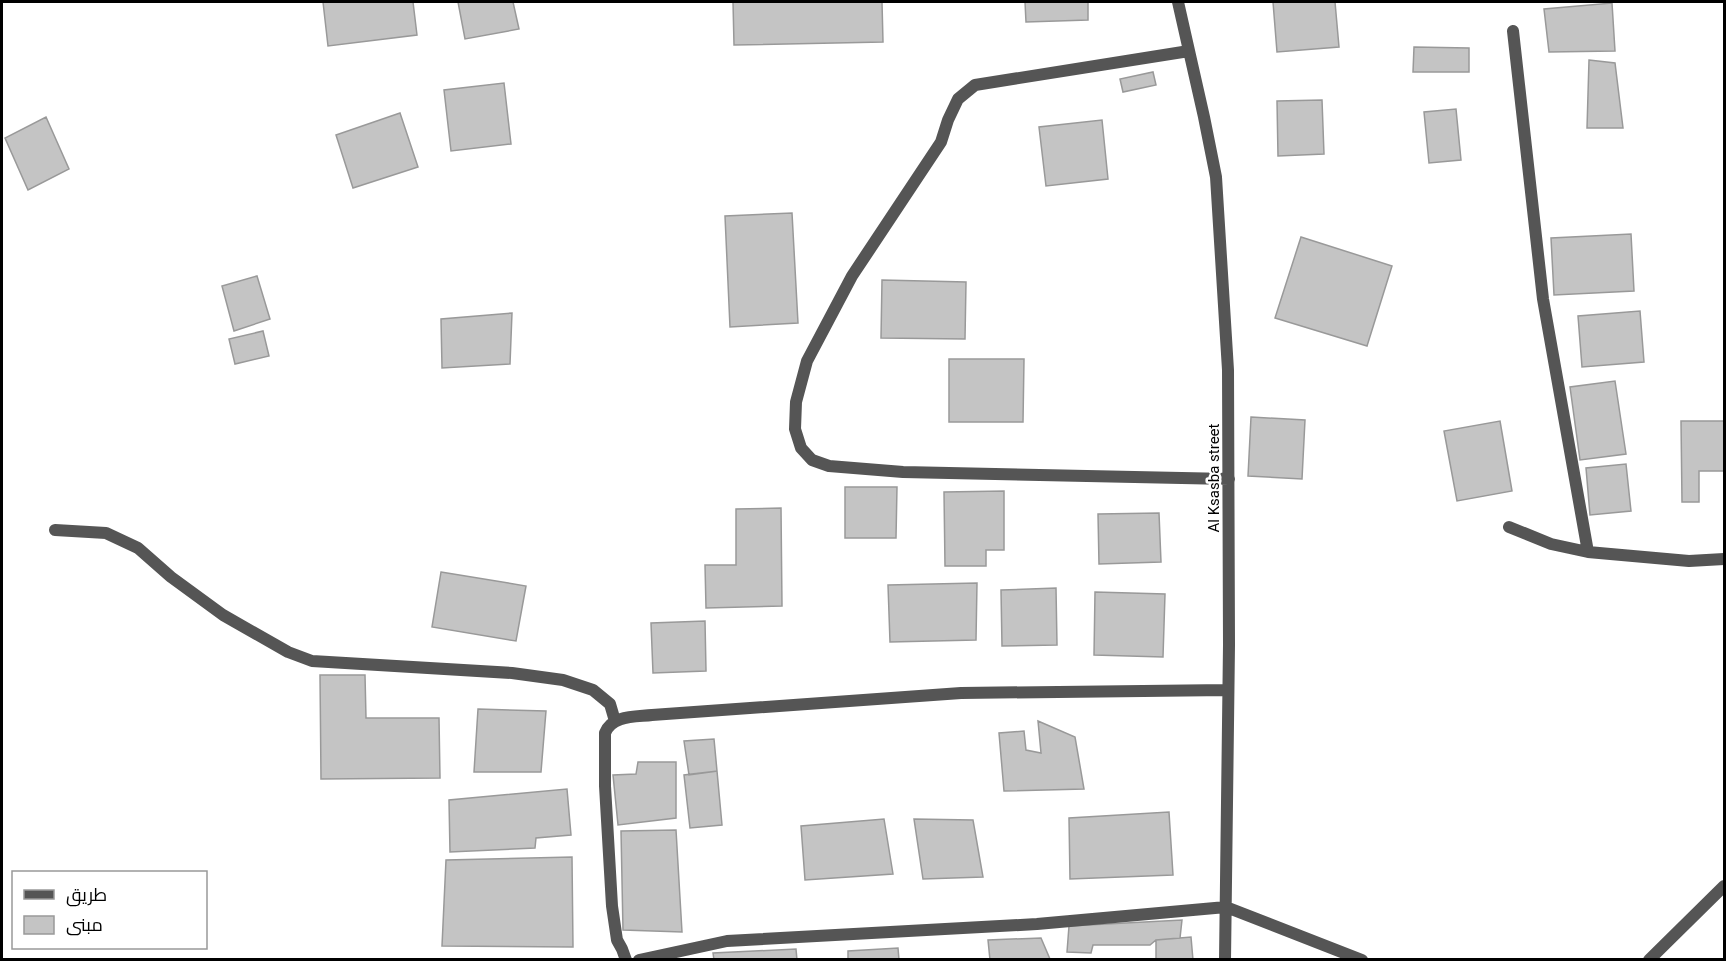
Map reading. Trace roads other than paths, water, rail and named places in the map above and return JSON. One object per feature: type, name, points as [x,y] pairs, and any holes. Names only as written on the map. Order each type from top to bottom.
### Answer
[{"type":"street","name":"Al Ksasba street","points":[[1178,2],[1216,177],[1228,370],[1225,960]]},
{"type":"street","points":[[1514,31],[1543,299],[1588,552]]},
{"type":"street","points":[[1189,51],[975,85],[958,99],[941,142],[852,276],[807,361],[796,402],[795,429],[801,448],[812,460],[829,466],[903,472],[1229,479]]},
{"type":"street","points":[[1509,527],[1551,544],[1588,552],[1689,561],[1725,559]]},
{"type":"street","points":[[55,530],[106,533],[138,548],[171,577],[223,615],[288,652],[312,661],[512,673],[563,680],[593,690],[610,704],[615,721]]},
{"type":"street","points":[[626,960],[617,940],[612,906],[605,786],[605,733],[608,726],[615,721],[652,715],[962,693],[1228,690]]},
{"type":"street","points":[[1649,960],[1725,885]]},
{"type":"street","points":[[639,960],[727,941],[1037,924],[1226,907],[1362,960]]}]
